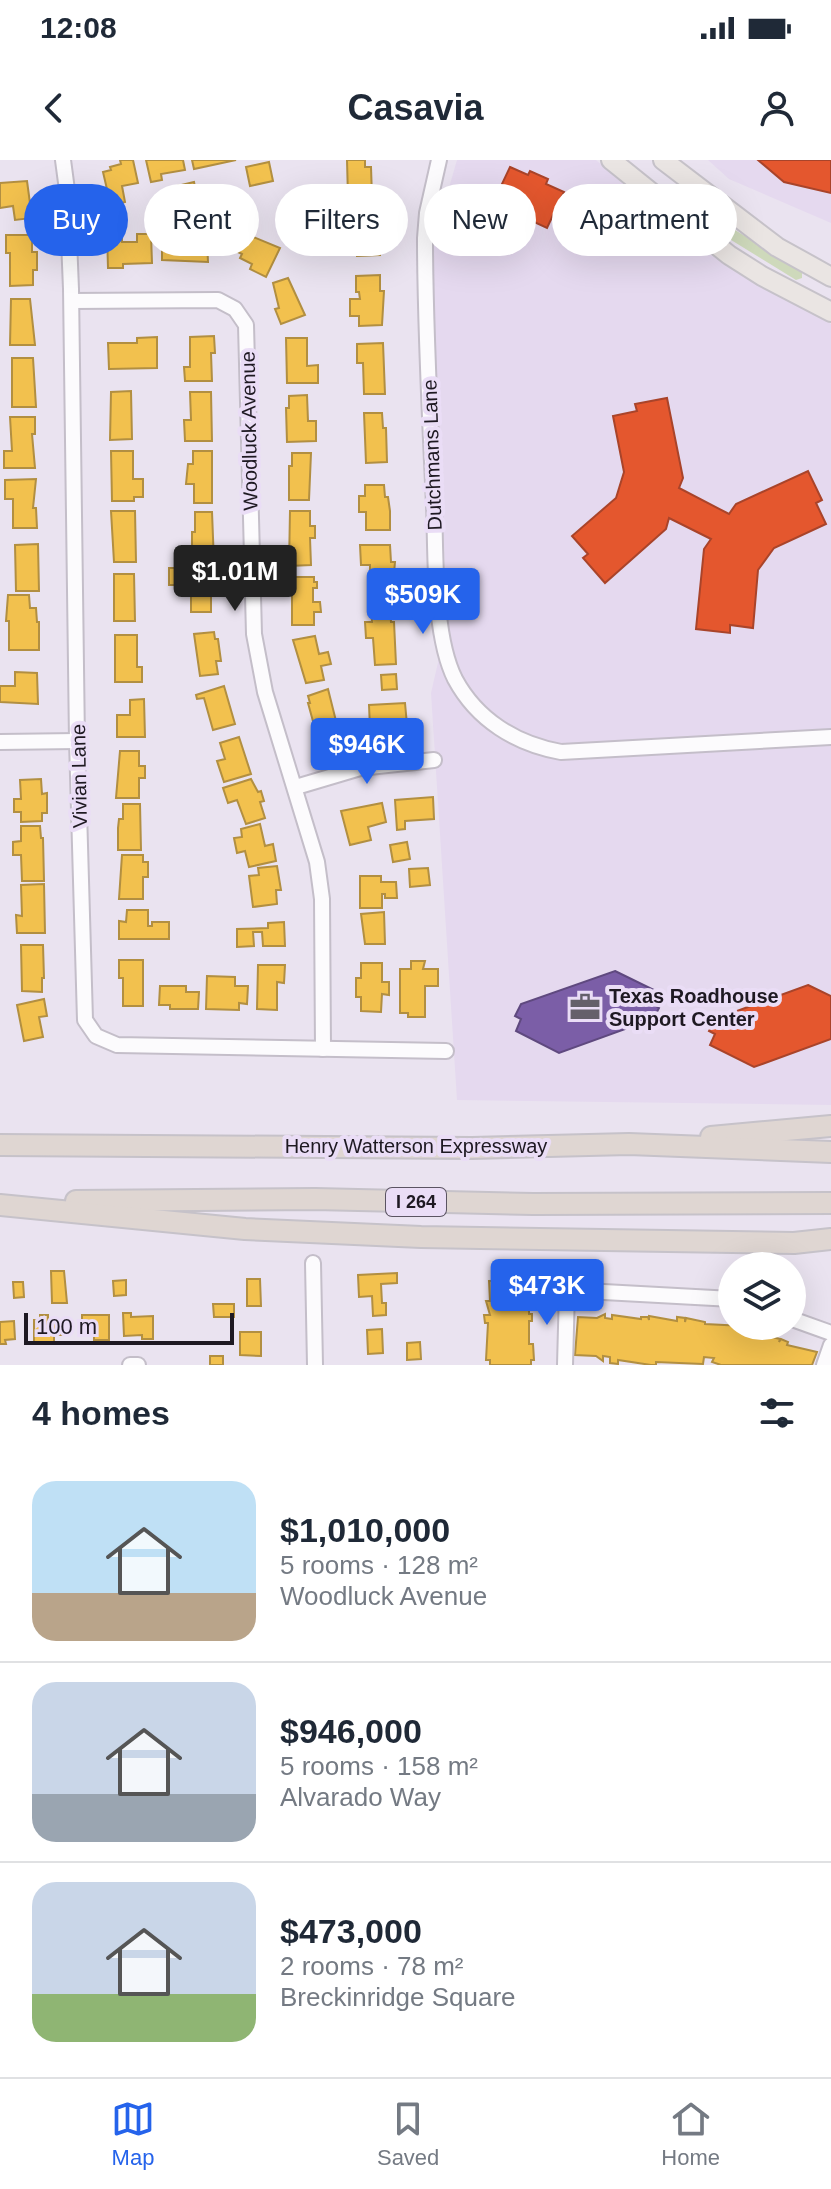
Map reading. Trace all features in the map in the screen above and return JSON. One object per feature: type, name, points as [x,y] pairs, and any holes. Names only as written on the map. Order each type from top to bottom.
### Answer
[{"type":"highway","points":[[629,1144],[831,1126]]},
{"type":"highway","name":"Henry Watterson Expressway","points":[[0,1145],[472,1148],[629,1144],[831,1152]]},
{"type":"highway","name":"I 264","points":[[0,1203],[315,1199],[533,1204],[831,1203]]},
{"type":"highway","points":[[0,1203],[245,1229],[421,1237],[794,1243],[831,1239]]},
{"type":"highway","points":[[794,1243],[831,1253]]},
{"type":"main road","points":[[611,160],[729,255],[831,312]]},
{"type":"main road","points":[[663,160],[777,247],[831,277]]},
{"type":"street","name":"Vivian Lane","points":[[63,160],[72,301],[77,741],[84,1011],[88,1028],[96,1036],[117,1045],[446,1051]]},
{"type":"street","name":"Dutchmans Lane","points":[[439,160],[427,213],[425,238],[436,562],[446,656],[464,693],[500,729],[530,744],[561,752],[831,737]]},
{"type":"street","name":"Woodluck Avenue","points":[[72,301],[218,300],[235,309],[246,325],[254,634],[265,692],[317,862],[322,899],[323,1049]]},
{"type":"street","points":[[0,742],[77,741]]},
{"type":"street","points":[[296,787],[360,768],[434,760]]},
{"type":"street","points":[[313,1263],[315,1365]]},
{"type":"street","points":[[565,1365],[567,1290],[718,1298]]},
{"type":"street","points":[[806,1324],[831,1333]]},
{"type":"street","points":[[824,1365],[831,1345]]},
{"type":"street","points":[[130,1365],[138,1365]]},
{"type":"shaded area","points":[[457,160],[596,160],[623,184],[552,184],[552,256],[712,256],[831,324],[831,1105],[457,1100],[431,693],[448,619],[430,286],[432,256],[536,256],[536,184],[450,184]]},
{"type":"shaded area","points":[[708,160],[831,160],[831,223],[729,179]]},
{"type":"green space","points":[[737,231],[802,271],[802,278],[796,280],[737,244]]},
{"type":"building: Homes","points":[[120,160],[133,160],[138,183],[106,184],[103,172],[121,164]]},
{"type":"building: Homes","points":[[146,160],[183,160],[185,170],[161,174],[162,180],[151,182]]},
{"type":"building: Homes","points":[[192,160],[236,160],[194,169]]},
{"type":"building: Homes","points":[[347,160],[365,160],[365,167],[371,167],[372,184],[348,184]]},
{"type":"building: Homes","points":[[269,162],[273,181],[250,184],[246,167]]},
{"type":"building: Homes","points":[[27,181],[27,184],[24,184],[24,219],[15,220],[13,206],[0,208],[0,183]]},
{"type":"building: Homes","points":[[137,234],[144,234],[144,256],[152,256],[152,263],[108,268],[108,256],[128,256],[128,242],[137,242]]},
{"type":"building: Homes","points":[[6,235],[24,235],[24,256],[37,256],[33,285],[10,286],[10,253],[6,253]]},
{"type":"building: Homes","points":[[259,239],[275,246],[276,256],[266,277],[250,269],[252,264],[240,258],[259,256]]},
{"type":"building: Homes","points":[[162,256],[208,256],[208,262],[162,260]]},
{"type":"building: Homes","points":[[380,275],[380,291],[384,291],[382,325],[359,326],[359,316],[350,316],[350,299],[360,299],[359,292],[356,292],[356,276]]},
{"type":"building: Homes","points":[[288,278],[305,315],[281,324],[275,309],[279,308],[273,283]]},
{"type":"building: Homes","points":[[11,299],[30,299],[35,345],[10,345]]},
{"type":"building: Homes","points":[[214,336],[212,381],[185,381],[184,367],[190,367],[190,337]]},
{"type":"building: Homes","points":[[157,337],[157,368],[109,369],[108,343],[137,343],[137,338]]},
{"type":"building: Homes","points":[[286,338],[307,338],[307,366],[318,365],[318,383],[287,383]]},
{"type":"building: Homes","points":[[383,343],[385,394],[364,394],[363,363],[357,363],[357,344]]},
{"type":"building: Homes","points":[[12,358],[33,358],[36,407],[12,407]]},
{"type":"building: Homes","points":[[131,391],[132,439],[110,440],[111,392]]},
{"type":"building: Homes","points":[[190,392],[211,392],[212,441],[185,441],[184,420],[191,420]]},
{"type":"building: Homes","points":[[307,395],[308,421],[316,421],[316,441],[287,442],[286,408],[289,408],[289,396]]},
{"type":"building: Homes","points":[[364,413],[382,413],[383,428],[386,428],[387,462],[366,463]]},
{"type":"building: Homes","points":[[10,417],[35,417],[35,434],[32,434],[35,468],[4,468],[4,451],[12,451]]},
{"type":"building: Homes","points":[[111,451],[133,451],[133,479],[143,479],[143,497],[134,497],[134,501],[112,501]]},
{"type":"building: Homes","points":[[193,451],[212,451],[212,503],[194,503],[194,484],[186,484],[188,464],[193,464]]},
{"type":"building: Homes","points":[[292,453],[311,453],[309,500],[289,500]]},
{"type":"building: Homes","points":[[36,479],[33,508],[36,508],[37,528],[13,528],[13,499],[5,499],[5,480]]},
{"type":"building: Homes","points":[[365,485],[384,485],[390,511],[390,530],[366,530],[366,512],[359,512],[359,496],[365,496]]},
{"type":"building: Homes","points":[[111,511],[135,511],[136,562],[114,562]]},
{"type":"building: Homes","points":[[290,511],[310,511],[310,526],[315,526],[315,538],[310,538],[311,565],[289,566]]},
{"type":"building: Homes","points":[[195,512],[212,512],[214,563],[187,563],[188,550],[192,550],[192,532],[195,532]]},
{"type":"building: Homes","points":[[38,544],[39,591],[16,591],[15,545]]},
{"type":"building: Homes","points":[[360,545],[390,545],[391,562],[395,562],[392,594],[370,595],[370,565],[361,565]]},
{"type":"building: Homes","points":[[169,568],[184,568],[184,585],[169,585]]},
{"type":"building: Homes","points":[[114,574],[134,574],[135,621],[114,621]]},
{"type":"building: Homes","points":[[292,577],[314,577],[314,582],[317,582],[317,588],[313,588],[313,602],[320,602],[321,612],[314,612],[314,625],[292,625]]},
{"type":"building: Homes","points":[[191,578],[215,578],[211,612],[191,612]]},
{"type":"building: Homes","points":[[8,595],[29,595],[30,608],[36,608],[39,622],[39,650],[9,650],[9,621],[6,621]]},
{"type":"building: Homes","points":[[390,608],[391,622],[394,622],[396,664],[375,665],[373,638],[366,638],[365,622],[372,622],[371,610]]},
{"type":"building: Homes","points":[[214,632],[221,661],[216,661],[218,674],[200,676],[194,634]]},
{"type":"building: Homes","points":[[115,635],[137,635],[137,667],[142,667],[142,682],[115,682]]},
{"type":"building: Homes","points":[[315,636],[319,654],[328,652],[331,664],[321,666],[324,680],[306,683],[293,640]]},
{"type":"building: Homes","points":[[15,672],[37,673],[38,704],[0,702],[0,686],[15,686]]},
{"type":"building: Homes","points":[[396,674],[397,689],[382,690],[381,675]]},
{"type":"building: Homes","points":[[224,686],[235,724],[213,730],[204,698],[197,699],[196,695]]},
{"type":"building: Homes","points":[[328,689],[339,733],[323,737],[319,723],[314,725],[308,696]]},
{"type":"building: Homes","points":[[144,699],[145,737],[117,737],[117,715],[130,715],[130,700]]},
{"type":"building: Homes","points":[[405,703],[407,725],[370,728],[369,705]]},
{"type":"building: Homes","points":[[239,737],[251,774],[224,782],[217,761],[225,759],[220,743]]},
{"type":"building: Homes","points":[[120,751],[139,751],[139,766],[145,766],[145,778],[139,778],[139,798],[116,798]]},
{"type":"building: Homes","points":[[41,779],[42,794],[47,793],[47,813],[42,813],[42,821],[21,822],[21,812],[14,812],[14,799],[21,799],[20,780]]},
{"type":"building: Homes","points":[[251,779],[258,792],[261,791],[264,801],[260,802],[265,818],[246,824],[237,800],[228,803],[223,788]]},
{"type":"building: Homes","points":[[433,797],[434,819],[405,821],[405,829],[397,830],[395,800]]},
{"type":"building: Homes","points":[[382,803],[386,822],[368,827],[371,840],[350,845],[341,811]]},
{"type":"building: Homes","points":[[123,804],[140,804],[141,850],[118,850]]},
{"type":"building: Homes","points":[[260,824],[265,846],[273,844],[276,861],[249,867],[245,851],[237,853],[234,838],[242,837],[241,829]]},
{"type":"building: Homes","points":[[21,826],[40,826],[44,881],[22,881],[21,855],[13,855],[13,842],[21,841]]},
{"type":"building: Homes","points":[[407,842],[410,859],[393,862],[390,845]]},
{"type":"building: Homes","points":[[122,855],[143,855],[143,862],[148,862],[148,877],[143,877],[143,899],[119,899]]},
{"type":"building: Homes","points":[[277,866],[281,890],[276,890],[277,904],[253,907],[249,876],[259,875],[258,868]]},
{"type":"building: Homes","points":[[428,868],[430,885],[410,887],[409,869]]},
{"type":"building: Homes","points":[[360,876],[381,876],[381,882],[396,882],[397,898],[385,898],[382,894],[382,908],[360,908]]},
{"type":"building: Homes","points":[[44,884],[45,933],[17,933],[16,915],[22,916],[21,885]]},
{"type":"building: Homes","points":[[127,910],[148,910],[148,926],[152,926],[152,922],[169,922],[169,939],[119,939],[119,921],[126,922]]},
{"type":"building: Homes","points":[[384,912],[385,944],[365,944],[361,914]]},
{"type":"building: Homes","points":[[284,922],[285,946],[263,946],[262,932],[253,932],[254,946],[237,947],[237,929],[268,928],[268,923]]},
{"type":"building: Homes","points":[[21,945],[43,945],[42,992],[22,991]]},
{"type":"building: Homes","points":[[119,960],[143,960],[143,1006],[123,1006],[123,978],[119,978]]},
{"type":"building: Homes","points":[[411,961],[425,961],[423,969],[438,969],[438,986],[425,986],[425,1017],[408,1017],[408,1013],[400,1013],[400,969],[411,969]]},
{"type":"building: Homes","points":[[361,963],[382,963],[382,982],[389,982],[389,995],[382,994],[381,1012],[361,1011],[361,997],[356,997],[356,978],[361,978]]},
{"type":"building: Homes","points":[[258,965],[285,965],[284,983],[277,982],[277,1010],[257,1009]]},
{"type":"building: Homes","points":[[207,976],[235,977],[235,986],[248,986],[247,1004],[239,1003],[239,1010],[206,1009]]},
{"type":"building: Homes","points":[[160,986],[186,986],[186,992],[199,992],[198,1009],[170,1009],[170,1005],[159,1005]]},
{"type":"building: Homes","points":[[44,999],[47,1016],[39,1017],[43,1037],[24,1041],[17,1005]]},
{"type":"building: Homes","points":[[51,1271],[64,1271],[67,1303],[52,1303]]},
{"type":"building: Homes","points":[[397,1273],[397,1283],[381,1284],[386,1315],[373,1316],[372,1296],[359,1297],[358,1275]]},
{"type":"building: Homes","points":[[247,1279],[260,1279],[261,1306],[247,1306]]},
{"type":"building: Homes","points":[[126,1280],[126,1295],[114,1296],[113,1281]]},
{"type":"building: Homes","points":[[528,1280],[528,1299],[533,1299],[533,1307],[529,1307],[532,1321],[529,1321],[529,1344],[533,1344],[534,1360],[531,1360],[531,1365],[490,1365],[490,1360],[486,1360],[488,1323],[485,1323],[484,1315],[490,1315],[486,1301],[490,1301],[489,1281]]},
{"type":"building: Homes","points":[[13,1282],[23,1282],[24,1297],[14,1298]]},
{"type":"building: Homes","points":[[213,1304],[234,1304],[234,1317],[214,1317]]},
{"type":"building: Homes","points":[[123,1313],[131,1313],[131,1317],[153,1316],[153,1339],[142,1339],[142,1335],[124,1336]]},
{"type":"building: Homes","points":[[605,1314],[605,1318],[612,1319],[612,1315],[648,1317],[649,1320],[649,1316],[677,1321],[677,1317],[685,1318],[685,1322],[686,1318],[718,1325],[718,1340],[783,1340],[788,1342],[787,1345],[817,1352],[812,1365],[721,1365],[712,1362],[714,1358],[704,1357],[703,1364],[656,1362],[656,1365],[651,1365],[618,1360],[618,1364],[610,1363],[610,1357],[603,1356],[603,1361],[596,1356],[575,1355],[578,1317],[597,1318]]},
{"type":"building: Homes","points":[[40,1315],[48,1315],[48,1321],[64,1321],[65,1335],[54,1335],[54,1343],[34,1343],[34,1320],[40,1320]]},
{"type":"building: Homes","points":[[82,1315],[109,1315],[109,1340],[94,1340],[94,1334],[82,1335]]},
{"type":"building: Homes","points":[[14,1321],[15,1339],[0,1344],[0,1322]]},
{"type":"building: Homes","points":[[382,1329],[383,1353],[368,1354],[367,1330]]},
{"type":"building: Homes","points":[[240,1332],[261,1332],[261,1356],[240,1355]]},
{"type":"building: Homes","points":[[420,1342],[421,1359],[407,1360],[407,1343]]},
{"type":"building: Homes","points":[[210,1356],[223,1356],[223,1365],[210,1365]]},
{"type":"building: Shops","points":[[758,160],[831,160],[831,193],[784,182]]},
{"type":"building: Shops","points":[[510,167],[548,179],[546,184],[552,187],[552,217],[547,228],[536,223],[536,184],[502,184]]},
{"type":"building: Shops","points":[[667,398],[683,478],[679,488],[729,514],[736,504],[808,471],[822,500],[816,503],[826,524],[774,548],[758,570],[753,628],[730,625],[730,633],[696,629],[704,549],[711,539],[669,518],[666,529],[605,583],[583,558],[588,554],[572,536],[616,498],[624,472],[613,416],[637,411],[635,404]]},
{"type":"building: Shops","points":[[808,985],[831,996],[831,1039],[754,1067],[710,1045],[715,1034],[709,1031],[715,1019]]},
{"type":"building: Offices","points":[[615,971],[658,992],[653,1004],[659,1008],[653,1019],[559,1053],[516,1031],[521,1019],[515,1016],[521,1004]]},
{"type":"place","name":"Texas Roadhouse Support Center","points":[[585,1007]]}]
